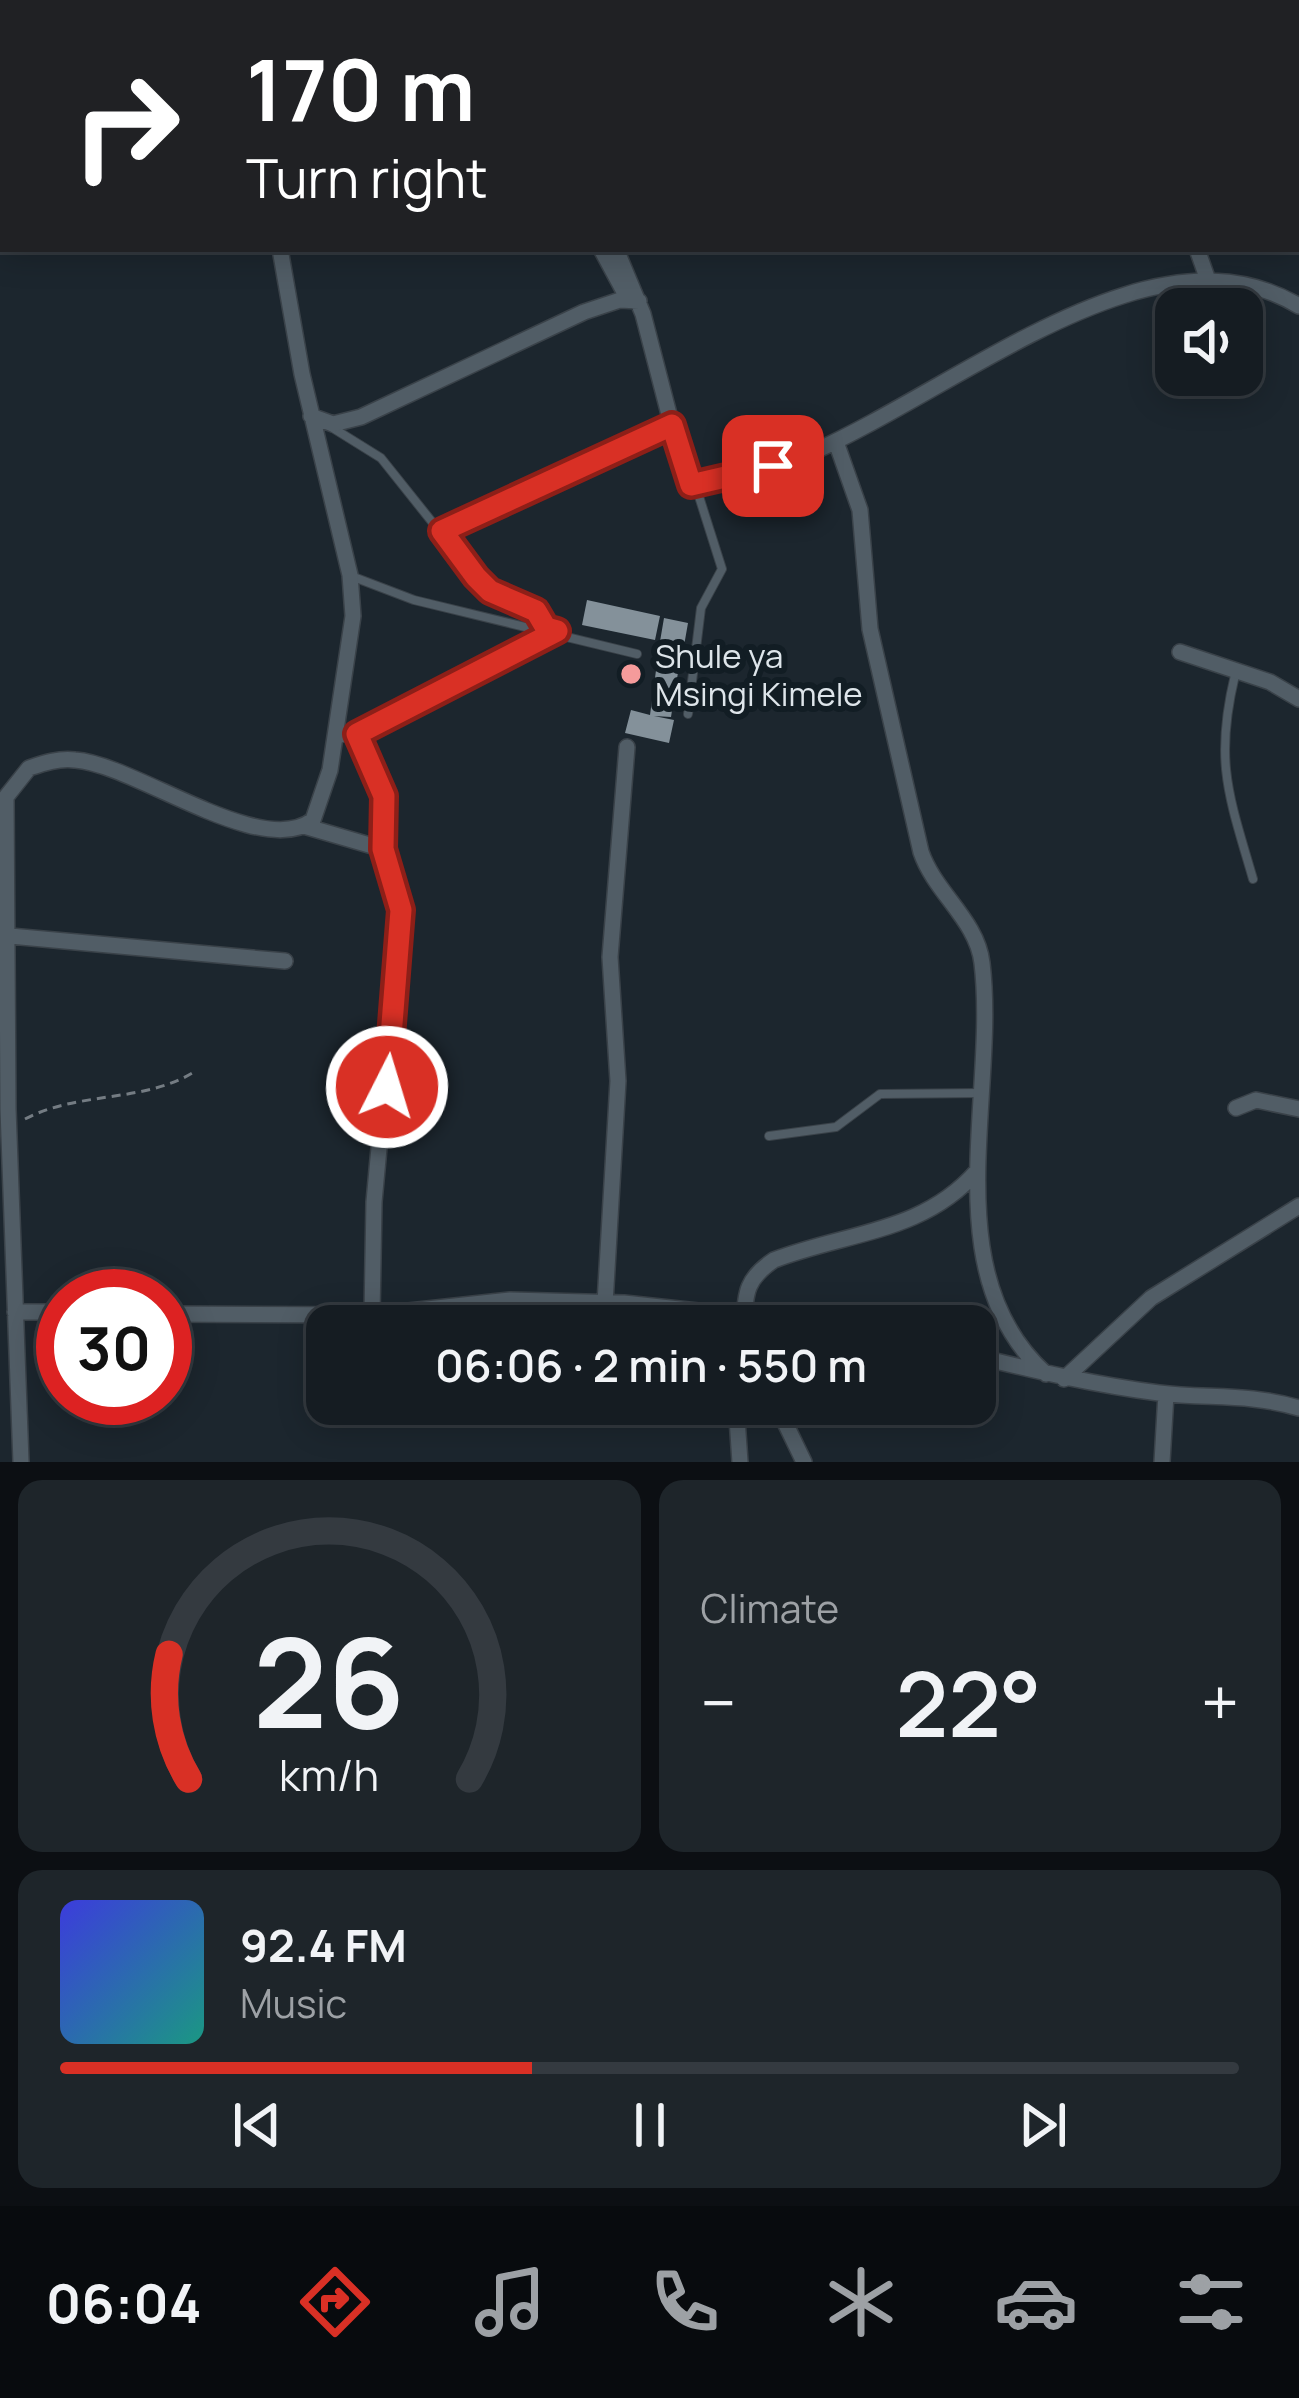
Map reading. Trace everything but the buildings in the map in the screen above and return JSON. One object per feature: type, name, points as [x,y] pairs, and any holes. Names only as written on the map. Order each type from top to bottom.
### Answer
[{"type":"street","points":[[281,252],[350,575],[351,646],[320,809],[304,826]]},
{"type":"street","points":[[603,252],[633,300]]},
{"type":"street","points":[[617,252],[685,476],[695,486],[836,442],[1058,321],[1136,292],[1209,283],[1254,286],[1299,306]]},
{"type":"street","points":[[1198,252],[1209,283]]},
{"type":"street","points":[[318,419],[343,422],[399,401],[543,330],[633,300]]},
{"type":"street","points":[[836,442],[860,510],[870,629],[921,852],[934,882],[972,930],[982,960],[984,1094],[977,1171],[996,1303],[1010,1337],[1046,1374]]},
{"type":"street","points":[[1180,652],[1235,675],[1270,682],[1299,699]]},
{"type":"street","points":[[605,1303],[618,1081],[610,957],[627,747]]},
{"type":"street","points":[[21,1462],[9,1131],[4,1110],[10,936],[3,820],[6,797],[29,768],[77,760],[254,825],[304,826],[383,849],[395,878],[401,927],[378,1153],[372,1305]]},
{"type":"street","points":[[10,936],[285,961]]},
{"type":"street","points":[[1236,1108],[1256,1100],[1299,1109]]},
{"type":"street","points":[[745,1305],[745,1291],[755,1273],[774,1260],[926,1214],[952,1200],[977,1171]]},
{"type":"street","points":[[1064,1378],[1151,1298],[1299,1206]]},
{"type":"street","points":[[467,1305],[510,1300],[620,1305]]},
{"type":"street","points":[[15,1312],[36,1312]]},
{"type":"street","points":[[192,1314],[306,1315]]},
{"type":"street","points":[[996,1361],[1166,1394],[1225,1393],[1299,1408]]},
{"type":"street","points":[[1162,1462],[1166,1394]]},
{"type":"street","points":[[737,1425],[740,1462]]},
{"type":"street","points":[[786,1425],[804,1462]]},
{"type":"lane","points":[[318,419],[381,458],[490,591],[536,611],[552,629]]},
{"type":"lane","points":[[442,531],[672,425]]},
{"type":"lane","points":[[688,714],[700,608],[722,569],[695,486]]},
{"type":"lane","points":[[350,575],[414,600],[552,629],[637,654]]},
{"type":"lane","points":[[331,741],[357,734],[552,629]]},
{"type":"lane","points":[[1235,675],[1224,727],[1223,775],[1253,879]]},
{"type":"lane","points":[[357,734],[384,796],[383,849]]},
{"type":"lane","points":[[769,1136],[836,1127],[880,1094],[984,1094]]},
{"type":"path","points":[[9,1131],[46,1110],[86,1098],[164,1087],[194,1072]]},
{"type":"place","name":"Shule ya Msingi Kimele","points":[[631,674]]},
{"type":"route","points":[[387,1087],[401,910],[391,860],[383,849],[384,796],[357,734],[373,730],[557,631],[546,628],[536,611],[490,591],[442,531],[672,425],[691,485],[725,481],[773,466]]}]
